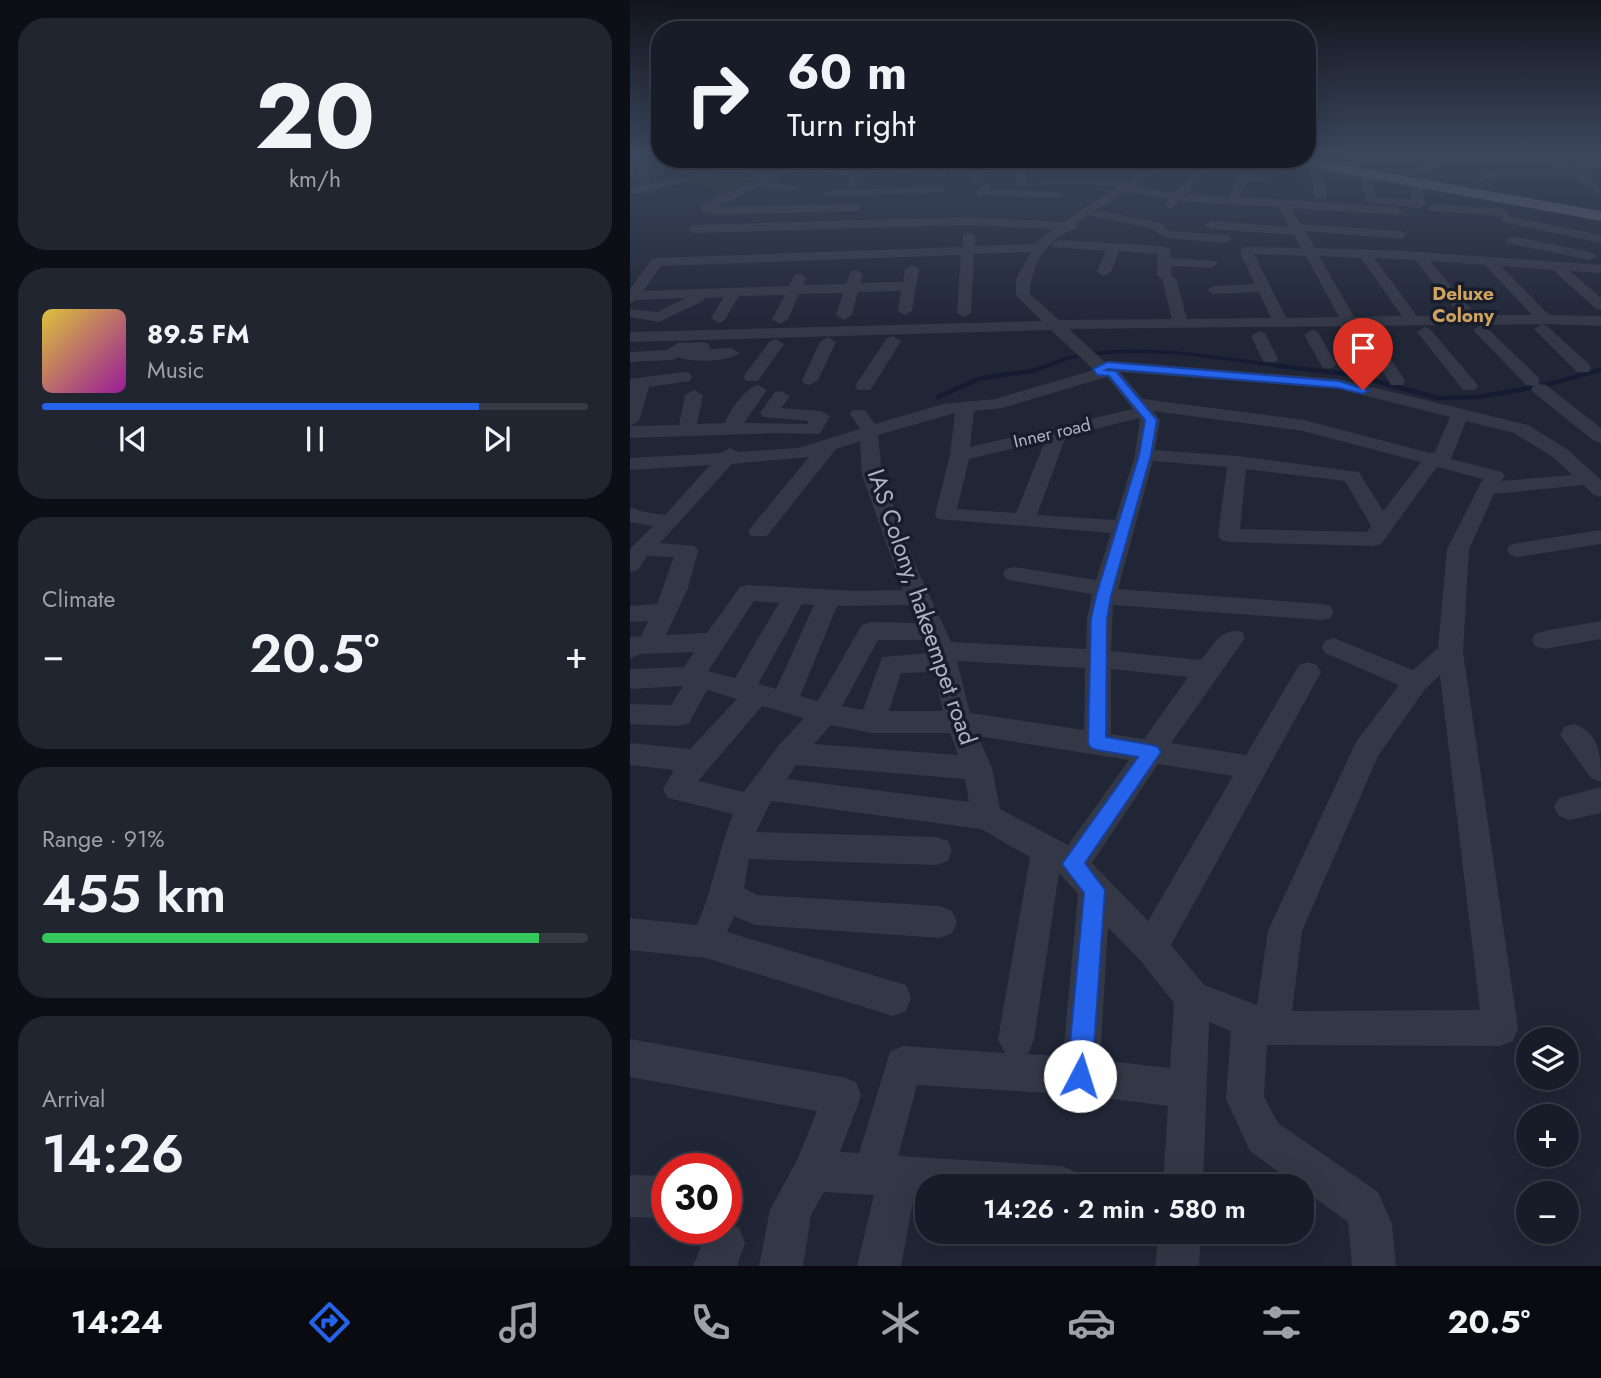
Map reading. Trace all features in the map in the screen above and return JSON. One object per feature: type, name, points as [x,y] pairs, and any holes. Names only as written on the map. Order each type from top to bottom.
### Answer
[{"type":"street","points":[[753,243],[767,213]]},
{"type":"street","points":[[780,319],[795,290],[812,243],[813,213]]},
{"type":"street","points":[[844,315],[852,288],[875,242],[884,213]]},
{"type":"street","points":[[905,311],[909,286],[933,213]]},
{"type":"street","points":[[1089,213],[1044,242],[1023,279],[1023,295],[1100,357],[1151,420],[1145,455],[1104,593],[1099,619],[1097,743]]},
{"type":"street","points":[[1106,213],[1157,226],[1165,234],[1226,239]]},
{"type":"street","points":[[1220,213],[1209,229],[1296,229],[1401,235]]},
{"type":"street","points":[[1288,213],[1350,323]]},
{"type":"street","points":[[1347,213],[1348,231]]},
{"type":"street","points":[[1397,213],[1401,235],[1413,255],[1476,325],[1536,385],[1601,437]]},
{"type":"street","points":[[1458,213],[1461,225]]},
{"type":"street","points":[[1485,213],[1601,239]]},
{"type":"street","points":[[1504,213],[1520,262]]},
{"type":"street","points":[[964,313],[969,250],[968,222]]},
{"type":"street","points":[[694,229],[753,243],[812,243],[875,242],[925,237],[968,222],[1069,225]]},
{"type":"street","points":[[1065,329],[1034,288],[1034,281],[1069,225]]},
{"type":"street","points":[[1009,249],[1010,232]]},
{"type":"street","points":[[630,313],[659,317],[706,272],[753,243],[875,242],[925,237],[969,250],[1041,248]]},
{"type":"street","points":[[1512,240],[1601,258]]},
{"type":"street","points":[[631,297],[706,272],[812,243]]},
{"type":"street","points":[[1058,244],[1164,251],[1166,272],[1181,324]]},
{"type":"street","points":[[1104,272],[1114,247]]},
{"type":"street","points":[[1282,324],[1247,253],[1248,250],[1413,255],[1601,269]]},
{"type":"street","points":[[1364,253],[1419,327],[1469,386]]},
{"type":"street","points":[[1489,261],[1583,369]]},
{"type":"street","points":[[631,297],[657,262],[706,272],[734,292],[909,286]]},
{"type":"street","points":[[1166,272],[1211,264]]},
{"type":"street","points":[[1557,266],[1601,306]]},
{"type":"street","points":[[1214,289],[1265,288]]},
{"type":"street","points":[[719,318],[734,292]]},
{"type":"street","points":[[630,357],[680,346],[1181,324],[1350,323],[1419,327]]},
{"type":"street","points":[[630,432],[775,426],[813,430],[866,428],[943,409],[996,404],[1100,357],[1259,336],[1543,323],[1601,327]]},
{"type":"street","points":[[630,337],[680,346],[828,342],[868,346],[893,341],[1065,329]]},
{"type":"street","points":[[1366,333],[1397,381]]},
{"type":"street","points":[[1312,335],[1328,364]]},
{"type":"street","points":[[1259,336],[1270,359]]},
{"type":"street","points":[[864,386],[893,341]]},
{"type":"street","points":[[810,380],[828,342]]},
{"type":"street","points":[[635,557],[727,460],[736,416],[776,344]]},
{"type":"street","points":[[1100,357],[1339,384],[1521,429],[1560,453],[1595,485]]},
{"type":"street","points":[[636,398],[684,377]]},
{"type":"street","points":[[673,463],[689,429],[694,395]]},
{"type":"street","points":[[700,461],[734,429],[746,411],[757,406],[777,401],[769,413],[821,416],[813,430]]},
{"type":"street","name":"Inner road","points":[[960,455],[1140,407],[1304,426],[1495,476],[1486,489]]},
{"type":"street","points":[[965,408],[960,455],[945,515],[1124,527]]},
{"type":"street","points":[[1237,462],[1229,535],[1373,539],[1438,459],[1460,414]]},
{"type":"street","points":[[637,463],[800,454],[828,447],[866,428]]},
{"type":"street","name":"IAS Colony, hakeempet road","points":[[866,428],[872,475],[940,648],[959,722],[978,768],[986,817]]},
{"type":"street","points":[[1024,520],[1059,430]]},
{"type":"street","points":[[637,463],[661,431]]},
{"type":"street","points":[[759,531],[828,447]]},
{"type":"street","points":[[1560,453],[1601,448]]},
{"type":"street","points":[[1145,455],[1237,462],[1352,476],[1382,526]]},
{"type":"street","points":[[794,597],[749,693],[696,761],[678,789],[986,817],[1071,868],[1151,947],[1192,998],[1261,1025],[1500,1028],[1450,652],[1458,549],[1486,489],[1595,485]]},
{"type":"street","points":[[630,513],[639,518],[670,522]]},
{"type":"street","points":[[1518,550],[1601,537]]},
{"type":"street","points":[[635,557],[687,551],[676,588],[664,612],[636,646]]},
{"type":"street","points":[[1014,574],[1104,593],[1322,612]]},
{"type":"street","points":[[631,714],[679,716],[714,642],[748,593],[829,598],[918,597]]},
{"type":"street","points":[[784,702],[829,598]]},
{"type":"street","points":[[630,614],[664,612]]},
{"type":"street","points":[[1544,640],[1601,630]]},
{"type":"street","points":[[706,942],[726,896],[736,845],[757,797],[789,753],[825,713],[871,631],[940,648],[1208,670]]},
{"type":"street","points":[[1016,1039],[1071,868],[1233,638]]},
{"type":"street","points":[[636,646],[714,642]]},
{"type":"street","points":[[1334,646],[1416,682]]},
{"type":"street","points":[[872,722],[891,663],[940,648]]},
{"type":"street","points":[[1374,1266],[1371,1224],[1363,1207],[1264,1137],[1245,1099],[1285,931],[1366,750],[1416,682],[1450,652]]},
{"type":"street","points":[[1151,947],[1251,767],[1308,672]]},
{"type":"street","points":[[630,679],[695,678],[825,713],[872,722],[959,722],[1251,767]]},
{"type":"street","points":[[1574,735],[1601,770]]},
{"type":"street","points":[[789,753],[978,768]]},
{"type":"street","points":[[630,754],[696,761]]},
{"type":"street","points":[[1569,807],[1601,800]]},
{"type":"street","points":[[736,845],[937,851]]},
{"type":"street","points":[[1071,868],[1080,1076]]},
{"type":"street","points":[[726,896],[755,910],[940,922]]},
{"type":"street","points":[[630,934],[706,942],[892,998]]},
{"type":"street","points":[[1184,1174],[1192,998]]},
{"type":"street","points":[[630,1058],[842,1096],[813,1171],[791,1210],[781,1266]]},
{"type":"street","points":[[879,1266],[885,1175],[903,1065],[1080,1076],[1188,1089]]},
{"type":"street","points":[[813,1171],[915,1177]]},
{"type":"street","points":[[630,1196],[651,1197]]},
{"type":"street","points":[[1177,1266],[1179,1244]]},
{"type":"waterway","points":[[1041,368],[1077,356],[1131,351],[1186,354],[1294,368]]},
{"type":"waterway","points":[[938,397],[981,378],[1032,371],[1046,366]]},
{"type":"waterway","points":[[1280,366],[1353,375],[1438,398],[1478,397],[1541,386],[1601,370]]},
{"type":"district","name":"Deluxe Colony","points":[[1463,304]]},
{"type":"route","points":[[1080,1076],[1094,890],[1073,864],[1152,752],[1097,743],[1099,619],[1103,596],[1145,455],[1151,420],[1112,373],[1101,373],[1098,369],[1107,365],[1178,369],[1339,384],[1363,390]]}]
